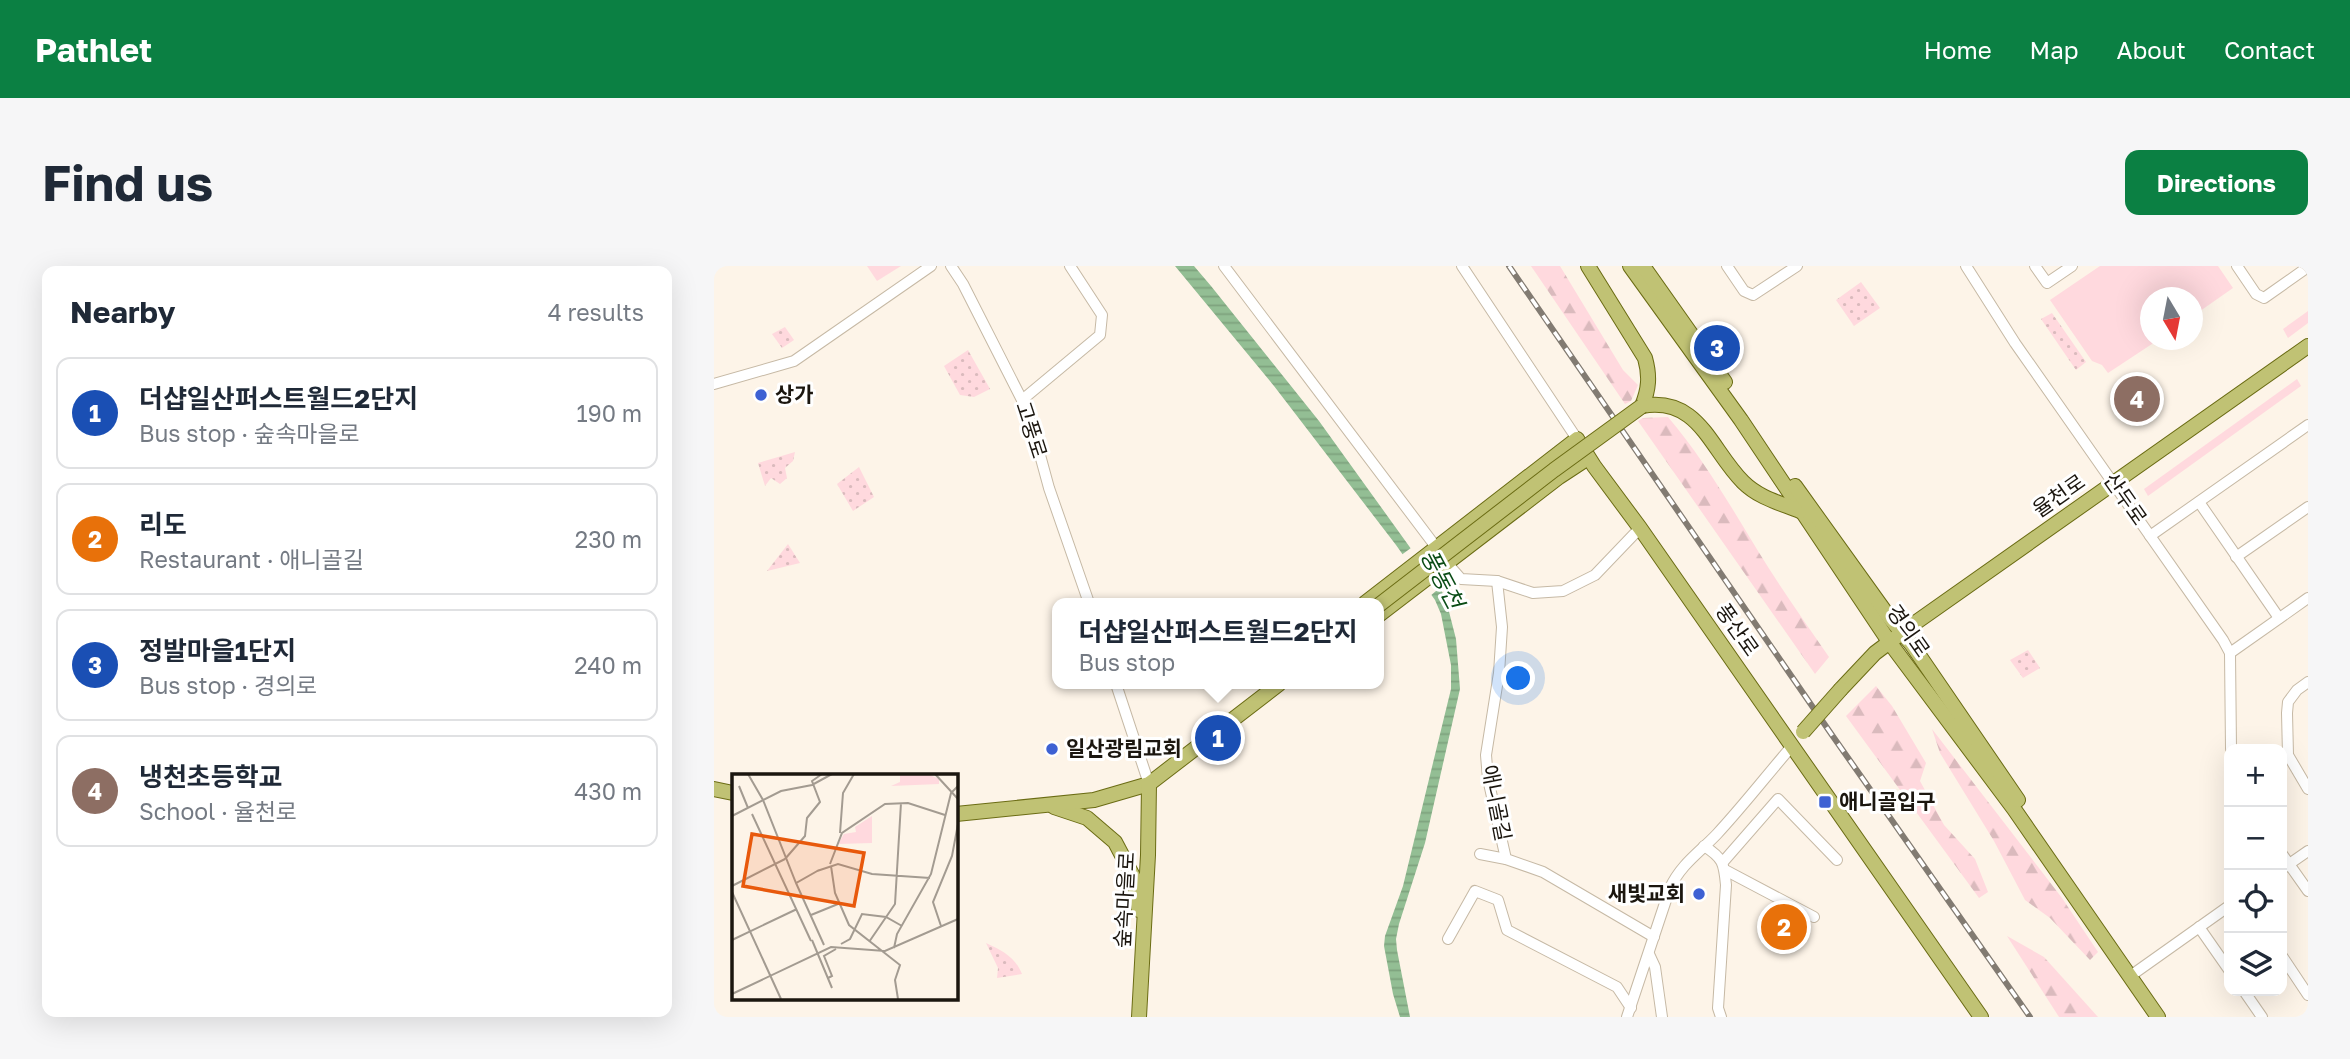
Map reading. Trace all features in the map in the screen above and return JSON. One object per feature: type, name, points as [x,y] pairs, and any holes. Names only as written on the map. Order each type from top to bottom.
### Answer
[{"type":"main road","points":[[1588,266],[1645,358],[1650,375],[1648,393],[1642,406]]},
{"type":"main road","name":"경의로","points":[[1630,266],[1741,420],[1800,511],[1896,638],[2170,1017]]},
{"type":"main road","name":"경의로","points":[[1643,266],[1697,341],[1896,638],[2158,1017]]},
{"type":"main road","name":"율천로","points":[[1792,746],[1875,653],[2308,346]]},
{"type":"main road","points":[[1384,602],[1554,470],[1642,406],[1657,403],[1672,405],[1687,413],[1742,481],[1760,496],[1800,511]]},
{"type":"main road","points":[[1371,598],[1577,439]]},
{"type":"main road","name":"풍산로","points":[[1577,439],[1981,1017]]},
{"type":"main road","points":[[1384,611],[1559,477],[1588,458]]},
{"type":"main road","points":[[957,814],[1094,800],[1149,784],[1272,689]]},
{"type":"main road","name":"숲속마을로","points":[[1139,1017],[1149,784]]},
{"type":"main road","points":[[714,789],[732,793]]},
{"type":"main road","points":[[1050,806],[1087,818],[1115,842],[1134,878],[1144,947]]},
{"type":"street","points":[[714,384],[794,361],[931,266]]},
{"type":"street","name":"고풍로","points":[[951,266],[963,284],[1022,400],[1087,598]]},
{"type":"street","points":[[1022,400],[1100,335],[1102,315],[1070,266]]},
{"type":"street","points":[[1224,266],[1433,550]]},
{"type":"street","name":"풍산로","points":[[1462,266],[1577,439]]},
{"type":"street","points":[[1727,266],[1744,290],[1753,295],[1791,268]]},
{"type":"street","name":"산두로","points":[[1966,266],[2015,343],[2230,653]]},
{"type":"street","points":[[2035,266],[2047,283],[2072,266]]},
{"type":"street","points":[[2237,266],[2256,294],[2264,298],[2308,267]]},
{"type":"street","points":[[2150,536],[2308,425]]},
{"type":"street","points":[[2199,502],[2279,618]]},
{"type":"street","points":[[2236,557],[2308,507]]},
{"type":"street","points":[[1443,565],[1461,579],[1497,581],[1533,593],[1563,591],[1595,575],[1640,528]]},
{"type":"street","name":"애니골길","points":[[1497,581],[1501,639],[1499,673],[1486,755],[1488,779],[1506,859],[1543,872],[1654,937]]},
{"type":"street","points":[[2231,744],[2230,653],[2308,598]]},
{"type":"street","points":[[2308,682],[2297,690],[2288,702],[2288,755],[2308,789]]},
{"type":"street","points":[[1118,689],[1149,784]]},
{"type":"street","points":[[1629,1013],[1676,875],[1719,831],[1792,746]]},
{"type":"street","points":[[2297,773],[2308,765]]},
{"type":"street","points":[[1724,866],[1778,799],[1837,860]]},
{"type":"street","points":[[1704,846],[1717,854],[1724,866],[1726,885],[1718,1008],[1721,1017]]},
{"type":"street","points":[[2287,866],[2308,851]]},
{"type":"street","points":[[1480,854],[1506,859]]},
{"type":"street","points":[[1724,866],[1814,917]]},
{"type":"street","points":[[2287,869],[2308,891]]},
{"type":"street","points":[[1448,939],[1475,891],[1498,900],[1507,930],[1617,987],[1629,1013]]},
{"type":"street","points":[[2136,972],[2224,910]]},
{"type":"street","points":[[2199,927],[2224,963]]},
{"type":"street","points":[[1649,954],[1655,967],[1661,1017]]},
{"type":"street","points":[[2287,964],[2308,995]]},
{"type":"street","points":[[2247,996],[2262,1017]]},
{"type":"green space","points":[[867,266],[901,266],[877,281]]},
{"type":"green space","points":[[1531,266],[1560,266],[1623,370],[1638,385],[1631,401],[1625,404]]},
{"type":"green space","points":[[2100,266],[2218,266],[2233,288],[2203,309],[2203,287],[2140,287],[2140,350],[2143,350],[2108,373],[2102,365],[2092,361],[2050,300]]},
{"type":"green space","points":[[1861,282],[1880,308],[1854,326],[1836,300]]},
{"type":"green space","points":[[2308,311],[2308,323],[2288,338],[2283,329]]},
{"type":"green space","points":[[2052,313],[2086,362],[2076,370],[2041,319]]},
{"type":"green space","points":[[785,327],[794,340],[782,348],[772,334]]},
{"type":"green space","points":[[968,350],[990,389],[974,397],[960,395],[944,366]]},
{"type":"green space","points":[[2297,379],[2301,386],[2148,496],[2144,489]]},
{"type":"green space","points":[[1668,417],[1704,465],[1775,578],[1829,657],[1815,674],[1638,421],[1643,418]]},
{"type":"green space","points":[[795,452],[793,461],[785,468],[787,478],[780,484],[771,478],[765,486],[758,463]]},
{"type":"green space","points":[[859,467],[874,497],[853,511],[837,484]]},
{"type":"green space","points":[[788,544],[800,563],[767,571]]},
{"type":"green space","points":[[2028,650],[2040,668],[2023,678],[2010,660]]},
{"type":"green space","points":[[1876,686],[1892,706],[1926,763],[1920,781],[1944,825],[1975,859],[1988,892],[1979,898],[1846,716]]},
{"type":"green space","points":[[1932,729],[2062,898],[2098,952],[2090,960],[2050,918],[2025,900],[1994,841],[1940,753]]},
{"type":"green space","points":[[2007,936],[2044,957],[2098,1017],[2059,1017]]},
{"type":"green space","points":[[986,943],[1008,955],[1022,974],[997,978],[998,968]]},
{"type":"shaded area","points":[[1175,266],[1194,266],[1211,286],[1319,421],[1445,596],[1456,639],[1460,689],[1425,843],[1396,939],[1410,1017],[1400,1017],[1384,946],[1403,886],[1451,689],[1451,665],[1441,614],[1435,600],[1396,545],[1274,386]]},
{"type":"pier","points":[[1415,545],[1443,585],[1429,597],[1400,556]]},
{"type":"railway","points":[[1509,266],[2030,1017]]},
{"type":"place","name":"정발마을1단지","points":[[1717,348]]},
{"type":"place","name":"상가","points":[[761,395]]},
{"type":"place","name":"냉천초등학교","points":[[2137,399]]},
{"type":"place","name":"더샵일산퍼스트월드2단지","points":[[1218,738]]},
{"type":"place","name":"일산광림교회","points":[[1052,749]]},
{"type":"place","name":"애니골입구","points":[[1825,802]]},
{"type":"place","name":"새빛교회","points":[[1699,894]]},
{"type":"place","name":"리도","points":[[1784,927]]},
{"type":"water label","name":"풍동천","points":[[1442,579]]}]
